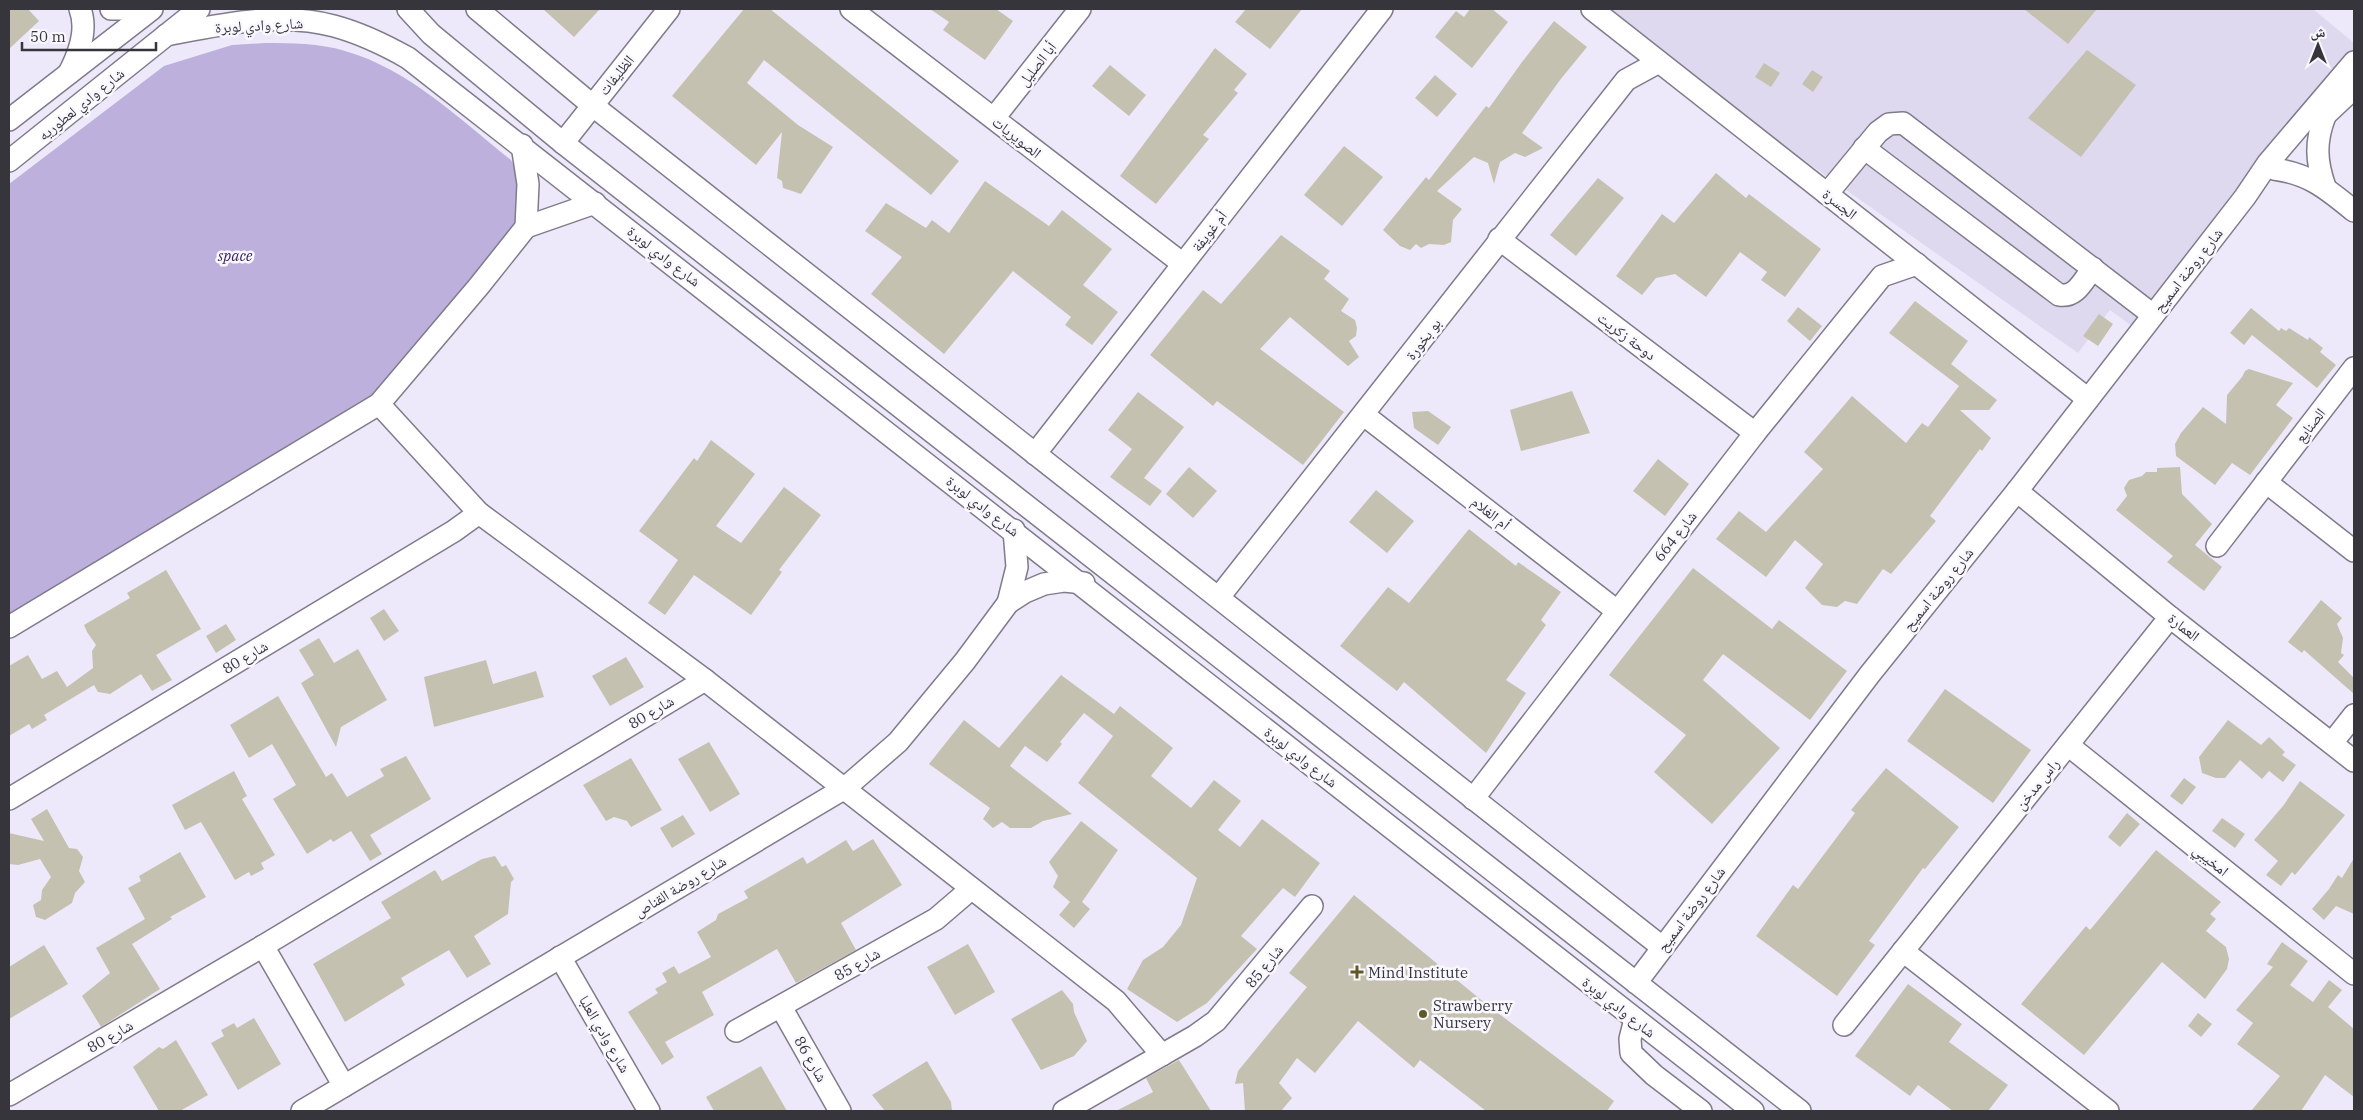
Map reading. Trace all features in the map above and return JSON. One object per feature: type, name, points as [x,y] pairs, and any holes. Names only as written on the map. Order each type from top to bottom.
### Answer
[{"type":"street","points":[[67,76],[77,57],[82,36],[83,15],[80,9]]},
{"type":"street","points":[[111,9],[127,9]]},
{"type":"street","name":"شارع وادي لعطوريه","points":[[9,120],[152,9]]},
{"type":"street","name":"شارع وادي لعطوريه","points":[[9,161],[199,9]]},
{"type":"street","points":[[320,9],[332,26]]},
{"type":"street","name":"شارع وادي لوبرة","points":[[408,9],[431,34],[563,143],[1800,1111]]},
{"type":"street","points":[[477,9],[592,105],[1662,947]]},
{"type":"street","name":"الظليفات","points":[[563,143],[669,9]]},
{"type":"street","name":"الصويريات","points":[[851,9],[1183,264]]},
{"type":"street","name":"أبا الصليل","points":[[994,118],[1080,9]]},
{"type":"street","name":"أم غويفة","points":[[1036,454],[1382,9]]},
{"type":"street","name":"الجسرة","points":[[1592,9],[2088,399]]},
{"type":"street","name":"شارع وادي لوبرة","points":[[166,34],[250,22],[303,21],[332,26],[383,44],[408,58],[1084,583],[1752,1111]]},
{"type":"street","name":"بو بخورة","points":[[1626,80],[1634,42]]},
{"type":"street","name":"بو بخورة","points":[[1219,597],[1626,80],[1659,62]]},
{"type":"street","name":"شارع روضة اسميح","points":[[1636,983],[1870,674],[2088,399],[2245,197],[2268,163],[2354,62]]},
{"type":"street","name":"شارع روضة اسميح","points":[[2245,197],[2354,88]]},
{"type":"street","points":[[2324,116],[2318,133],[2316,151],[2319,170],[2325,187]]},
{"type":"street","points":[[1826,194],[1878,132],[1889,124],[1903,123],[2153,315]]},
{"type":"street","points":[[522,146],[528,184],[526,227]]},
{"type":"street","points":[[1864,148],[2059,295],[2067,296],[2074,293],[2093,268]]},
{"type":"street","points":[[2274,169],[2300,174],[2325,187],[2354,211]]},
{"type":"street","points":[[9,627],[379,404],[480,286],[526,227],[595,203]]},
{"type":"street","name":"دوحة زكريت","points":[[1499,239],[1755,433]]},
{"type":"street","points":[[1885,239],[1882,276],[1917,264]]},
{"type":"street","name":"شارع 664","points":[[1473,799],[1755,433],[1882,276]]},
{"type":"street","name":"الصنايع","points":[[2216,546],[2354,368]]},
{"type":"street","points":[[379,404],[479,512],[705,680],[1116,1001],[1162,1055]]},
{"type":"street","name":"أم الغلام","points":[[1364,415],[1617,611]]},
{"type":"street","points":[[2266,482],[2354,551]]},
{"type":"street","name":"العمارة","points":[[2017,490],[2170,617],[2354,761]]},
{"type":"street","name":"شارع 80","points":[[9,799],[454,531],[479,512]]},
{"type":"street","name":"شارع روضة القناص","points":[[1008,603],[1017,567],[1014,530]]},
{"type":"street","name":"شارع روضة القناص","points":[[302,1111],[845,788],[904,735],[965,661],[1008,603],[1025,592],[1044,584],[1064,581],[1084,583]]},
{"type":"street","name":"راس مدخن","points":[[1844,1025],[2170,617]]},
{"type":"street","name":"شارع 80","points":[[9,1095],[263,946],[705,680]]},
{"type":"street","points":[[2332,743],[2354,714]]},
{"type":"street","name":"امخيبي","points":[[2068,745],[2354,974]]},
{"type":"street","name":"شارع 85","points":[[736,1031],[936,919],[971,889]]},
{"type":"street","name":"شارع 85","points":[[1064,1111],[1162,1055],[1216,1021],[1312,906]]},
{"type":"street","points":[[263,946],[344,1086]]},
{"type":"street","points":[[1903,951],[2108,1111]]},
{"type":"street","name":"شارع وادي العلبا","points":[[560,957],[649,1111]]},
{"type":"street","name":"شارع 86","points":[[781,1007],[840,1111]]},
{"type":"street","points":[[1635,1019],[1630,1039],[1631,1053],[1654,1075],[1701,1111]]},
{"type":"shaded area","points":[[1611,9],[2313,9],[2354,43],[2354,50],[2136,329],[2110,310],[2078,353],[1802,159]]},
{"type":"green space","name":"space","points":[[295,43],[335,48],[368,59],[412,83],[452,112],[511,160],[518,177],[521,194],[514,230],[432,332],[363,405],[9,614],[9,184],[164,66],[232,45]]},
{"type":"building","points":[[9,9],[28,9],[39,21],[9,49]]},
{"type":"building","points":[[543,9],[600,9],[574,37]]},
{"type":"building","points":[[744,9],[770,9],[959,161],[931,195],[764,60],[747,83],[798,125],[833,147],[801,194],[783,188],[782,181],[777,178],[782,132],[756,165],[672,96]]},
{"type":"building","points":[[930,9],[996,9],[1013,21],[985,60],[943,30],[949,22]]},
{"type":"building","points":[[1246,9],[1302,9],[1270,49],[1235,22]]},
{"type":"building","points":[[1470,9],[1492,9],[1508,22],[1472,68],[1435,37],[1456,11],[1464,17]]},
{"type":"building","points":[[2024,9],[2097,9],[2068,44]]},
{"type":"building","points":[[1554,21],[1587,47],[1560,80],[1522,133],[1543,148],[1525,157],[1515,153],[1500,162],[1494,184],[1488,163],[1474,157],[1437,191],[1462,209],[1453,220],[1451,242],[1444,245],[1429,244],[1421,248],[1416,244],[1410,250],[1400,246],[1383,230],[1426,177],[1429,180],[1486,106],[1489,108]]},
{"type":"building","points":[[1215,48],[1247,74],[1234,90],[1238,93],[1203,135],[1209,139],[1156,204],[1120,176]]},
{"type":"building","points":[[2087,50],[2136,85],[2081,157],[2028,118]]},
{"type":"building","points":[[1764,63],[1780,73],[1771,87],[1755,77]]},
{"type":"building","points":[[1110,65],[1146,95],[1129,116],[1092,86]]},
{"type":"building","points":[[1812,70],[1823,77],[1813,92],[1802,84]]},
{"type":"building","points":[[1435,75],[1457,94],[1437,117],[1415,98]]},
{"type":"building","points":[[1344,146],[1383,177],[1342,226],[1304,195]]},
{"type":"building","points":[[1716,173],[1746,198],[1749,194],[1821,249],[1785,297],[1761,280],[1767,272],[1740,252],[1706,297],[1675,274],[1656,278],[1642,295],[1616,276],[1662,214],[1674,223]]},
{"type":"building","points":[[1598,178],[1624,198],[1576,256],[1550,235]]},
{"type":"building","points":[[985,181],[1049,226],[1062,210],[1112,249],[1083,285],[1118,312],[1092,345],[1065,325],[1071,317],[1013,271],[944,354],[871,294],[902,257],[865,231],[886,203],[926,228],[932,220],[949,233]]},
{"type":"building","points":[[1281,235],[1330,271],[1324,279],[1349,299],[1341,311],[1355,320],[1357,328],[1356,336],[1349,341],[1359,357],[1348,366],[1290,317],[1260,349],[1344,412],[1303,465],[1217,401],[1213,406],[1150,355],[1203,290],[1221,304]]},
{"type":"building","points":[[1915,301],[1968,341],[1951,364],[1997,400],[1989,410],[1960,410],[1991,438],[1982,451],[1980,449],[1930,516],[1936,521],[1891,574],[1883,569],[1857,604],[1845,601],[1837,607],[1822,605],[1805,588],[1823,564],[1795,540],[1766,577],[1716,539],[1739,511],[1766,532],[1823,469],[1804,452],[1852,396],[1906,443],[1922,423],[1928,427],[1959,386],[1889,333]]},
{"type":"building","points":[[1798,307],[1822,326],[1810,341],[1787,321]]},
{"type":"building","points":[[2251,308],[2279,331],[2281,328],[2286,331],[2289,328],[2308,340],[2309,337],[2323,348],[2320,352],[2336,365],[2317,388],[2252,335],[2244,345],[2230,333]]},
{"type":"building","points":[[2099,314],[2113,324],[2098,346],[2083,336]]},
{"type":"building","points":[[2249,369],[2293,383],[2276,405],[2293,418],[2250,475],[2232,463],[2215,485],[2176,456],[2175,444],[2181,433],[2203,407],[2226,424],[2227,395],[2245,371]]},
{"type":"building","points":[[1572,391],[1590,433],[1521,451],[1510,410]]},
{"type":"building","points":[[1138,392],[1184,427],[1144,478],[1162,491],[1150,506],[1110,477],[1132,449],[1108,430]]},
{"type":"building","points":[[1428,411],[1451,427],[1438,445],[1414,428],[1412,412]]},
{"type":"building","points":[[711,440],[755,474],[716,526],[741,543],[784,487],[821,515],[779,570],[782,572],[751,615],[694,575],[665,615],[648,603],[678,560],[639,531],[694,458],[697,461]]},
{"type":"building","points":[[1658,459],[1689,484],[1665,516],[1633,491]]},
{"type":"building","points":[[1189,467],[1217,491],[1193,518],[1166,494]]},
{"type":"building","points":[[2180,467],[2182,494],[2212,524],[2195,545],[2222,567],[2204,591],[2167,562],[2173,556],[2116,510],[2127,496],[2124,488],[2129,480],[2142,476],[2146,472],[2157,472],[2157,468]]},
{"type":"building","points":[[1376,490],[1414,521],[1387,553],[1349,522]]},
{"type":"building","points":[[1469,529],[1516,566],[1518,562],[1561,592],[1541,620],[1546,625],[1506,680],[1526,693],[1486,753],[1404,682],[1397,691],[1340,646],[1388,587],[1409,603]]},
{"type":"building","points":[[1693,568],[1772,629],[1779,620],[1847,671],[1810,720],[1723,654],[1703,680],[1780,748],[1712,824],[1654,772],[1686,735],[1609,675]]},
{"type":"building","points":[[166,570],[201,629],[156,655],[172,680],[152,691],[141,674],[110,694],[98,692],[94,685],[44,715],[47,720],[32,729],[29,724],[9,736],[9,666],[28,655],[42,679],[57,671],[67,687],[93,668],[92,651],[96,645],[84,625],[130,598],[127,593]]},
{"type":"building","points":[[2321,600],[2342,618],[2337,624],[2343,638],[2341,653],[2344,655],[2338,662],[2354,678],[2354,694],[2304,650],[2302,653],[2288,642]]},
{"type":"building","points":[[384,609],[399,631],[384,641],[370,618]]},
{"type":"building","points":[[226,624],[236,640],[216,653],[206,636]]},
{"type":"building","points":[[319,638],[334,663],[358,649],[387,700],[341,727],[336,747],[301,683],[314,675],[299,650]]},
{"type":"building","points":[[626,657],[644,687],[610,706],[592,676]]},
{"type":"building","points":[[486,660],[493,684],[536,671],[544,697],[434,727],[424,677]]},
{"type":"building","points":[[1061,675],[1114,714],[1120,706],[1173,748],[1151,776],[1191,808],[1214,780],[1241,801],[1218,830],[1240,847],[1262,819],[1320,863],[1295,897],[1283,888],[1241,936],[1257,949],[1207,1003],[1177,1022],[1127,989],[1143,960],[1163,947],[1181,925],[1197,878],[1078,783],[1113,736],[1084,713],[1060,742],[1062,744],[1047,762],[1025,746],[1010,766],[1072,814],[1043,821],[1031,828],[1010,828],[1002,822],[993,828],[983,819],[990,808],[929,764],[964,720],[999,748]]},
{"type":"building","points":[[1945,689],[2031,750],[1993,803],[1907,741]]},
{"type":"building","points":[[278,696],[326,777],[332,773],[347,797],[384,776],[380,769],[406,756],[431,799],[370,835],[382,854],[370,861],[351,831],[333,842],[331,839],[307,854],[273,799],[296,785],[272,744],[249,758],[230,725]]},
{"type":"building","points":[[2228,720],[2261,745],[2269,737],[2285,752],[2282,755],[2296,765],[2283,782],[2269,771],[2262,779],[2240,760],[2225,778],[2216,778],[2202,773],[2199,757]]},
{"type":"building","points":[[709,742],[740,794],[710,812],[678,759]]},
{"type":"building","points":[[631,758],[662,810],[631,827],[627,821],[614,817],[606,821],[583,785]]},
{"type":"building","points":[[1886,768],[1959,827],[1925,869],[1923,868],[1869,941],[1875,945],[1837,996],[1756,936],[1793,885],[1798,889],[1855,813],[1851,810]]},
{"type":"building","points":[[234,771],[247,796],[242,799],[275,855],[261,863],[264,869],[251,876],[249,872],[235,880],[201,822],[185,830],[172,805]]},
{"type":"building","points":[[2184,778],[2196,787],[2182,805],[2170,796]]},
{"type":"building","points":[[2300,781],[2345,815],[2295,875],[2292,872],[2281,886],[2266,875],[2278,861],[2254,840],[2283,806]]},
{"type":"building","points":[[47,809],[69,848],[77,849],[83,857],[79,871],[85,882],[75,893],[72,903],[45,920],[36,917],[33,905],[41,900],[42,890],[51,877],[40,859],[18,865],[9,864],[9,833],[44,841],[31,819]]},
{"type":"building","points":[[2127,813],[2140,824],[2120,847],[2108,837]]},
{"type":"building","points":[[683,815],[695,834],[672,848],[660,828]]},
{"type":"building","points":[[2222,818],[2245,834],[2235,848],[2212,831]]},
{"type":"building","points":[[1081,821],[1118,850],[1082,902],[1090,909],[1074,928],[1059,915],[1070,902],[1053,887],[1058,876],[1049,862]]},
{"type":"building","points":[[873,839],[902,885],[841,923],[856,950],[796,983],[777,949],[702,992],[714,1015],[665,1042],[674,1057],[662,1065],[628,1012],[658,993],[655,989],[667,982],[662,973],[674,966],[679,974],[711,957],[697,932],[716,920],[718,914],[748,898],[744,891],[803,857],[807,864],[846,840],[853,851]]},
{"type":"building","points":[[2156,850],[2221,902],[2210,914],[2216,919],[2206,931],[2226,947],[2229,959],[2227,969],[2205,999],[2162,962],[2084,1055],[2021,1004],[2086,926],[2090,930]]},
{"type":"building","points":[[180,852],[206,897],[170,917],[172,919],[132,944],[160,989],[101,1027],[82,996],[110,973],[96,948],[145,919],[128,888],[141,881],[139,876]]},
{"type":"building","points":[[495,856],[502,867],[506,865],[514,879],[511,882],[508,914],[474,936],[491,964],[467,978],[449,950],[401,978],[405,985],[345,1022],[313,964],[391,918],[381,902],[435,870],[442,881],[482,859]]},
{"type":"building","points":[[2354,858],[2354,914],[2336,906],[2324,920],[2312,909],[2338,875],[2342,878]]},
{"type":"building","points":[[1354,895],[1486,1004],[1614,1101],[1607,1111],[1486,1111],[1420,1060],[1414,1068],[1358,1021],[1315,1073],[1297,1058],[1279,1083],[1292,1098],[1281,1111],[1245,1111],[1243,1083],[1235,1084],[1238,1071],[1307,987],[1289,973]]},
{"type":"building","points":[[2282,942],[2308,961],[2290,985],[2313,1002],[2329,980],[2342,990],[2328,1007],[2354,1029],[2354,1097],[2325,1075],[2301,1111],[2251,1111],[2280,1076],[2237,1044],[2253,1023],[2236,1010],[2273,967],[2267,964]]},
{"type":"building","points":[[968,944],[995,992],[955,1015],[927,967]]},
{"type":"building","points":[[44,945],[68,984],[9,1019],[9,967]]},
{"type":"building","points":[[1908,984],[1962,1024],[1949,1042],[2008,1085],[1988,1111],[1953,1111],[1918,1085],[1910,1096],[1855,1056]]},
{"type":"building","points":[[1062,990],[1073,1004],[1074,1012],[1087,1041],[1074,1056],[1041,1070],[1011,1019]]},
{"type":"building","points":[[2198,1013],[2212,1024],[2201,1037],[2188,1026]]},
{"type":"building","points":[[254,1018],[281,1064],[238,1090],[211,1043],[224,1036],[221,1030],[234,1023],[237,1028]]},
{"type":"building","points":[[176,1040],[208,1095],[180,1111],[159,1111],[133,1067],[159,1047],[163,1049]]},
{"type":"building","points":[[1179,1060],[1211,1111],[1116,1111],[1153,1092],[1146,1078]]},
{"type":"building","points":[[927,1061],[951,1102],[952,1111],[885,1111],[872,1095]]},
{"type":"building","points":[[761,1066],[787,1111],[714,1111],[706,1097]]},
{"type":"place","name":"Mind Institute","points":[[1357,972]]},
{"type":"place","name":"Strawberry Nursery","points":[[1423,1014]]}]
